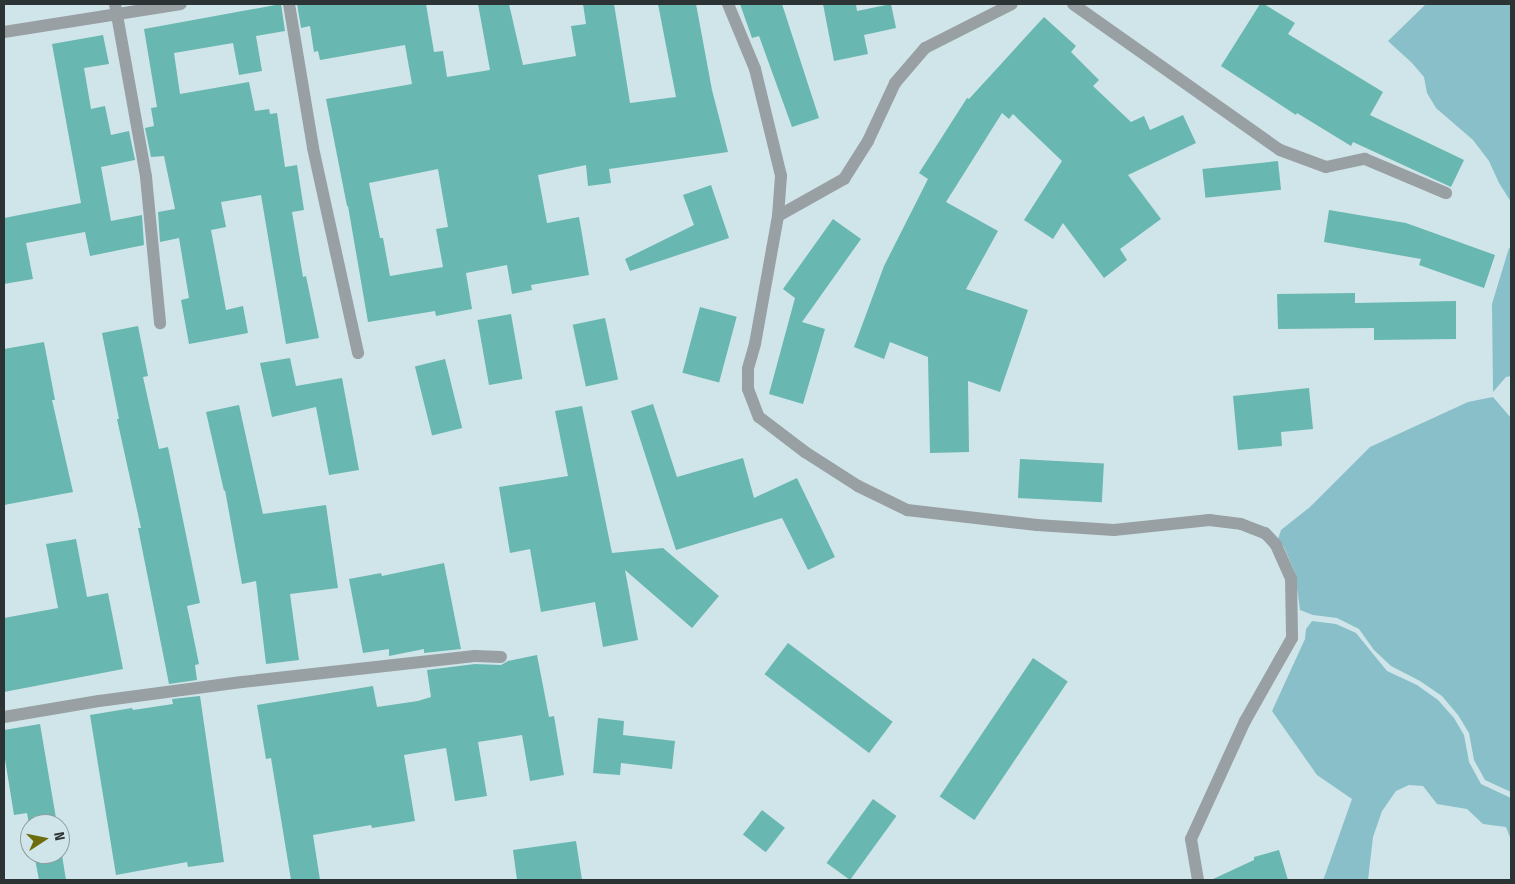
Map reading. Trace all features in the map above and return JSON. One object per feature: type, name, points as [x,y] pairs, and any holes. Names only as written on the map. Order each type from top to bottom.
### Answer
[{"type":"street","points":[[4,32],[116,9],[182,4]]},
{"type":"street","points":[[289,4],[313,148],[358,353]]},
{"type":"street","points":[[728,4],[754,70],[781,176],[778,216],[755,344],[748,369],[748,389],[759,417],[805,452],[858,486],[907,510],[1037,526],[1114,530],[1209,520],[1241,524],[1265,533],[1276,545],[1291,578],[1292,638],[1245,721],[1191,839],[1198,880]]},
{"type":"street","points":[[778,216],[844,179],[868,141],[895,83],[925,48],[1012,4]]},
{"type":"street","points":[[1073,4],[1280,150],[1326,167],[1366,159],[1446,193]]},
{"type":"street","points":[[116,9],[146,177],[160,323]]},
{"type":"street","points":[[4,717],[99,701],[242,682],[475,656],[501,657]]},
{"type":"shaded area","points":[[1426,4],[1511,4],[1511,202],[1499,183],[1489,161],[1473,140],[1436,108],[1427,93],[1424,77],[1388,41]]},
{"type":"shaded area","points":[[1509,248],[1511,249],[1511,376],[1506,377],[1493,392],[1492,304]]},
{"type":"shaded area","points":[[1493,397],[1511,418],[1511,792],[1485,780],[1474,760],[1469,733],[1458,715],[1442,696],[1420,681],[1391,666],[1374,650],[1359,629],[1337,618],[1313,615],[1300,610],[1295,573],[1284,547],[1278,539],[1281,530],[1310,507],[1370,447],[1468,402]]},
{"type":"shaded area","points":[[1312,621],[1336,624],[1356,633],[1387,671],[1417,685],[1438,700],[1454,718],[1464,735],[1469,762],[1481,784],[1511,798],[1511,840],[1506,827],[1483,824],[1467,809],[1437,804],[1423,786],[1409,785],[1396,791],[1382,811],[1373,837],[1368,880],[1321,880],[1324,878],[1352,799],[1317,775],[1272,711],[1305,639],[1306,629]]},
{"type":"building","points":[[281,4],[285,31],[256,36],[262,71],[239,75],[233,43],[174,53],[180,94],[249,82],[255,111],[269,109],[270,114],[277,113],[285,167],[297,165],[304,210],[292,212],[303,277],[306,276],[319,338],[286,344],[261,195],[221,202],[226,227],[211,230],[226,310],[243,306],[248,333],[189,344],[181,300],[189,298],[179,238],[160,242],[158,212],[175,209],[164,156],[151,157],[145,128],[154,126],[151,108],[157,107],[144,29]]},
{"type":"building","points":[[297,4],[426,4],[434,52],[443,51],[447,77],[490,70],[478,4],[509,4],[523,65],[576,56],[571,26],[586,24],[583,4],[614,4],[630,103],[676,97],[658,4],[696,4],[712,90],[728,152],[609,169],[611,183],[588,186],[586,165],[538,175],[547,223],[579,217],[589,275],[531,285],[532,290],[512,294],[507,265],[466,273],[472,309],[436,316],[435,311],[368,322],[348,206],[326,99],[412,84],[405,45],[320,60],[318,51],[314,52],[310,26],[301,28]],"holes":[[[438,169],[448,227],[436,229],[443,267],[390,276],[383,238],[380,238],[369,183]]]},
{"type":"building","points":[[740,4],[782,4],[819,118],[792,127],[759,36],[752,38]]},
{"type":"building","points":[[823,4],[856,4],[857,11],[891,4],[896,28],[864,35],[868,54],[834,61]]},
{"type":"building","points":[[1260,4],[1264,4],[1295,23],[1288,34],[1383,92],[1370,115],[1464,160],[1451,187],[1353,142],[1351,146],[1297,113],[1296,115],[1221,66]]},
{"type":"building","points":[[1044,17],[1076,46],[1071,52],[1099,80],[1093,86],[1131,122],[1144,116],[1150,130],[1183,115],[1196,143],[1128,175],[1161,219],[1120,249],[1127,260],[1104,278],[1063,223],[1053,239],[1024,220],[1062,161],[1013,114],[1009,119],[1002,113],[946,202],[998,231],[966,289],[1028,310],[1000,392],[968,381],[969,452],[930,453],[928,357],[890,342],[884,359],[854,347],[884,266],[928,179],[919,173],[967,98],[969,99]]},
{"type":"building","points":[[103,35],[109,64],[84,68],[91,109],[105,106],[111,135],[129,131],[135,160],[101,167],[111,221],[142,215],[144,245],[90,256],[85,232],[26,243],[33,279],[4,284],[4,218],[81,203],[52,44]]},
{"type":"building","points":[[1278,161],[1281,190],[1205,198],[1202,169]]},
{"type":"building","points":[[711,185],[729,238],[630,271],[625,259],[694,225],[683,195]]},
{"type":"building","points":[[1329,210],[1406,223],[1495,255],[1484,288],[1419,265],[1421,259],[1324,242]]},
{"type":"building","points":[[833,219],[861,239],[802,322],[825,329],[803,404],[769,394],[795,298],[783,289]]},
{"type":"building","points":[[1355,293],[1355,303],[1456,301],[1456,339],[1374,340],[1374,328],[1278,329],[1277,294]]},
{"type":"building","points":[[700,307],[737,317],[719,383],[682,373]]},
{"type":"building","points":[[511,314],[522,379],[489,385],[478,320]]},
{"type":"building","points":[[605,318],[618,380],[586,386],[573,325]]},
{"type":"building","points":[[138,326],[148,376],[143,377],[159,449],[168,447],[200,603],[187,606],[199,664],[195,665],[197,680],[169,684],[138,528],[141,528],[117,419],[119,419],[102,333]]},
{"type":"building","points":[[44,342],[55,400],[52,400],[73,492],[4,505],[4,349]]},
{"type":"building","points":[[290,358],[296,386],[342,378],[359,470],[329,475],[316,407],[272,417],[260,363]]},
{"type":"building","points":[[445,359],[462,428],[432,435],[415,366]]},
{"type":"building","points":[[1309,388],[1313,429],[1281,432],[1282,446],[1238,450],[1233,396]]},
{"type":"building","points":[[653,404],[677,477],[743,458],[754,498],[797,478],[835,557],[808,570],[782,518],[676,550],[631,411]]},
{"type":"building","points":[[239,405],[263,514],[326,505],[338,588],[290,594],[299,660],[266,664],[256,581],[242,584],[225,490],[206,412]]},
{"type":"building","points":[[582,406],[612,553],[663,548],[719,596],[692,628],[625,570],[638,640],[603,647],[595,602],[541,612],[530,549],[510,553],[499,487],[568,476],[555,411]]},
{"type":"building","points":[[1020,459],[1104,463],[1102,502],[1018,498]]},
{"type":"building","points":[[76,539],[87,597],[108,593],[123,669],[4,692],[4,618],[58,608],[46,544]]},
{"type":"building","points":[[444,563],[461,649],[424,653],[424,649],[389,656],[389,649],[363,653],[349,579],[381,573],[382,576]]},
{"type":"building","points":[[788,643],[893,722],[869,753],[765,674]]},
{"type":"building","points":[[537,655],[549,717],[554,716],[564,775],[530,781],[522,735],[478,742],[487,796],[455,801],[446,748],[404,755],[415,821],[372,828],[371,825],[313,835],[320,880],[291,880],[271,758],[266,759],[257,705],[373,686],[377,707],[418,701],[431,697],[427,670],[475,664],[501,665],[508,661]]},
{"type":"building","points":[[1033,658],[1068,681],[974,820],[940,796]]},
{"type":"building","points":[[200,696],[224,862],[188,867],[187,862],[116,875],[90,715],[173,704],[172,699]]},
{"type":"building","points":[[598,718],[624,721],[623,735],[675,741],[672,769],[621,763],[620,775],[593,773]]},
{"type":"building","points":[[40,724],[55,814],[27,813],[14,815],[4,753],[4,730]]},
{"type":"building","points":[[873,799],[896,816],[850,880],[827,863]]},
{"type":"building","points":[[762,810],[785,828],[766,852],[743,834]]},
{"type":"building","points":[[576,841],[582,880],[517,880],[513,850]]},
{"type":"building","points":[[1279,850],[1288,880],[1211,880],[1254,860],[1254,857]]},
{"type":"building","points":[[36,864],[63,864],[66,880],[39,880]]}]
